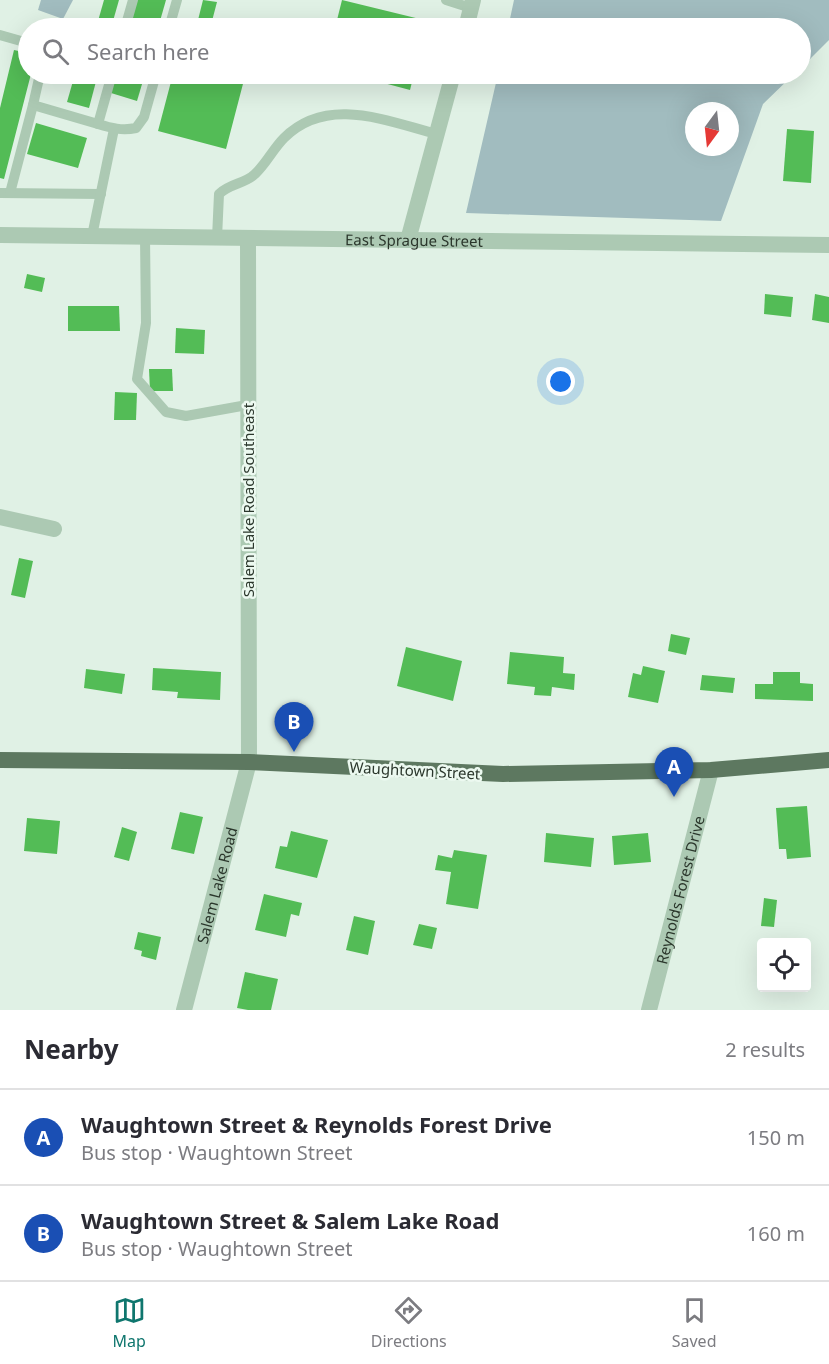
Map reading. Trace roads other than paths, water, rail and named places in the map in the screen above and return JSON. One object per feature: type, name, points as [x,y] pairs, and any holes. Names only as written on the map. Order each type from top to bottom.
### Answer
[{"type":"main road","name":"Waughtown Street","points":[[0,760],[249,762],[503,774],[711,770],[829,760]]},
{"type":"street","points":[[408,240],[450,84]]},
{"type":"street","name":"East Sprague Street","points":[[0,235],[829,245]]},
{"type":"street","name":"Salem Lake Road Southeast","points":[[248,238],[249,762]]},
{"type":"street","points":[[0,517],[54,529]]},
{"type":"street","name":"Salem Lake Road","points":[[184,1010],[249,762]]},
{"type":"street","name":"Reynolds Forest Drive","points":[[648,1010],[711,770]]},
{"type":"lane","points":[[128,18],[133,0]]},
{"type":"lane","points":[[172,18],[177,0]]},
{"type":"lane","points":[[446,0],[472,4]]},
{"type":"lane","points":[[0,35],[18,40]]},
{"type":"lane","points":[[38,84],[5,193],[101,194]]},
{"type":"lane","points":[[98,124],[109,84]]},
{"type":"lane","points":[[33,105],[114,129],[127,130],[136,128],[144,117],[153,84]]},
{"type":"lane","points":[[217,238],[219,194],[231,185],[250,178],[285,136],[316,117],[341,113],[391,122],[436,134]]},
{"type":"lane","points":[[92,236],[114,129]]},
{"type":"lane","points":[[145,236],[146,323],[137,379],[166,412],[186,416],[247,405]]},
{"type":"place","name":"Waughtown Street & Salem Lake Road","points":[[294,752]]},
{"type":"place","name":"Waughtown Street & Reynolds Forest Drive","points":[[674,797]]}]
